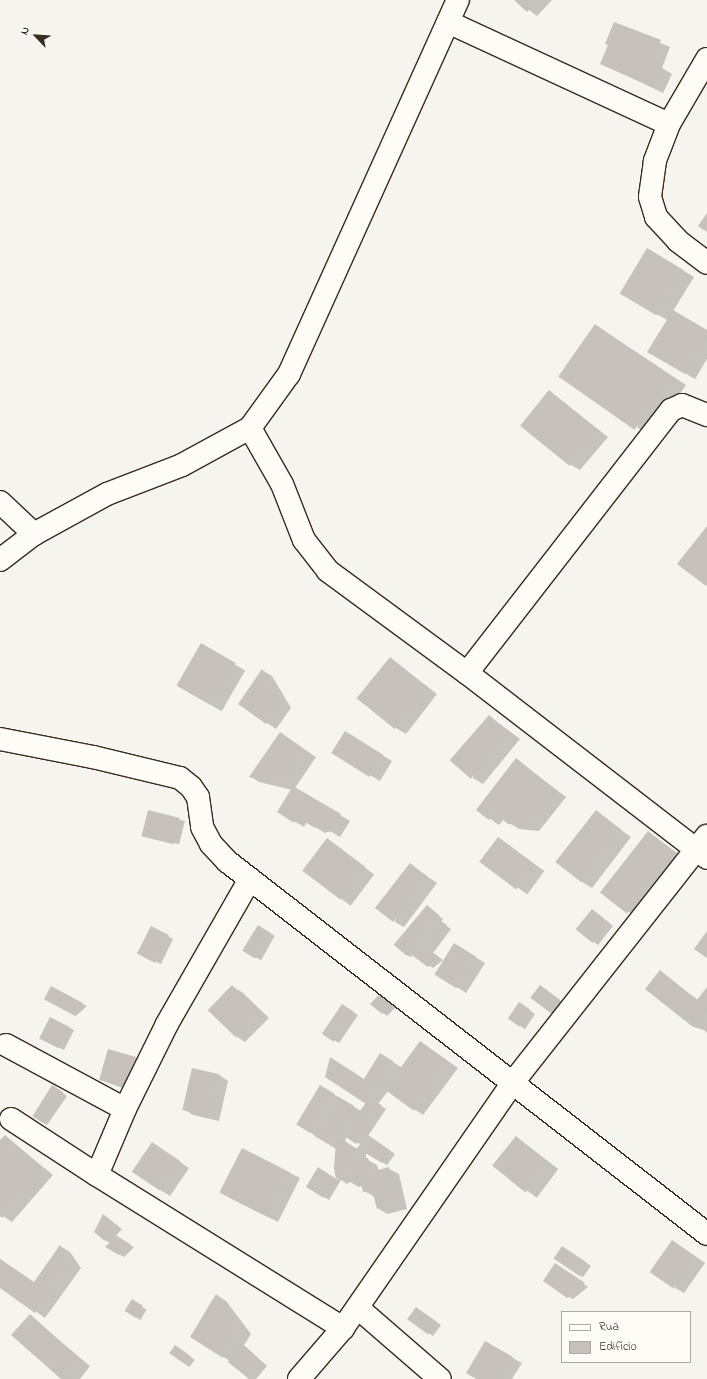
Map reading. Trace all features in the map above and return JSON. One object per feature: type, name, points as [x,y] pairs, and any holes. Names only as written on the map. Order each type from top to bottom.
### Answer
[{"type":"street","points":[[0,560],[34,534],[107,494],[182,464],[250,428],[289,374],[458,0]]},
{"type":"street","points":[[448,22],[669,124]]},
{"type":"street","points":[[707,59],[669,124],[655,161],[650,197],[656,217],[678,241],[707,263]]},
{"type":"street","points":[[468,673],[671,410],[682,405],[707,415]]},
{"type":"street","points":[[250,428],[282,484],[304,540],[328,571],[703,848],[514,1082],[358,1308],[343,1328],[299,1379]]},
{"type":"street","points":[[0,502],[34,534]]},
{"type":"street","points":[[0,739],[93,757],[180,778],[191,787],[198,798],[202,827],[211,844],[250,879],[514,1082],[707,1234]]},
{"type":"street","points":[[97,1175],[125,1109],[167,1024],[250,879]]},
{"type":"street","points":[[6,1045],[125,1109]]},
{"type":"street","points":[[11,1119],[97,1175],[343,1328]]},
{"type":"street","points":[[358,1308],[440,1379]]},
{"type":"building","points":[[514,0],[537,0],[527,12]]},
{"type":"building","points":[[614,22],[661,40],[652,63],[663,68],[654,88],[600,64],[608,45],[605,44]]},
{"type":"building","points":[[707,213],[707,232],[698,226]]},
{"type":"building","points":[[647,248],[684,270],[657,316],[620,293]]},
{"type":"building","points":[[673,310],[707,330],[707,337],[685,374],[647,352]]},
{"type":"building","points":[[595,324],[671,377],[634,430],[558,376]]},
{"type":"building","points":[[549,390],[599,430],[570,466],[520,426]]},
{"type":"building","points":[[707,526],[707,585],[706,586],[677,564]]},
{"type":"building","points":[[201,643],[236,663],[211,705],[176,685]]},
{"type":"building","points":[[390,657],[428,688],[395,729],[357,698]]},
{"type":"building","points":[[262,669],[281,702],[266,724],[238,704]]},
{"type":"building","points":[[489,715],[510,733],[471,779],[450,760]]},
{"type":"building","points":[[345,731],[383,755],[369,777],[331,753]]},
{"type":"building","points":[[280,732],[307,751],[284,785],[249,777]]},
{"type":"building","points":[[516,758],[557,791],[529,826],[508,824],[495,813],[489,820],[476,810]]},
{"type":"building","points":[[293,786],[341,814],[330,832],[319,826],[315,828],[297,817],[294,823],[277,812]]},
{"type":"building","points":[[148,810],[180,818],[173,844],[141,836]]},
{"type":"building","points":[[596,810],[622,830],[581,882],[555,862]]},
{"type":"building","points":[[648,831],[675,852],[627,913],[600,892]]},
{"type":"building","points":[[498,837],[535,865],[516,889],[479,862]]},
{"type":"building","points":[[327,838],[365,867],[341,900],[302,871]]},
{"type":"building","points":[[410,863],[428,877],[393,922],[375,908]]},
{"type":"building","points":[[427,905],[439,915],[406,955],[394,945]]},
{"type":"building","points":[[592,909],[609,923],[593,943],[576,929]]},
{"type":"building","points":[[439,920],[447,925],[429,950],[439,957],[428,967],[413,956]]},
{"type":"building","points":[[258,925],[271,933],[255,958],[242,950]]},
{"type":"building","points":[[151,926],[169,935],[155,963],[137,954]]},
{"type":"building","points":[[707,931],[707,958],[694,949]]},
{"type":"building","points":[[454,943],[476,957],[456,988],[434,974]]},
{"type":"building","points":[[660,970],[697,1000],[707,987],[707,1010],[693,1027],[645,989]]},
{"type":"building","points":[[232,985],[260,1012],[236,1037],[208,1010]]},
{"type":"building","points":[[540,985],[560,1000],[550,1013],[530,998]]},
{"type":"building","points":[[51,986],[83,1003],[76,1016],[44,999]]},
{"type":"building","points":[[380,994],[392,1004],[382,1014],[370,1004]]},
{"type":"building","points":[[519,1002],[531,1010],[519,1026],[508,1019]]},
{"type":"building","points":[[342,1004],[354,1012],[333,1042],[322,1034]]},
{"type":"building","points":[[50,1017],[70,1027],[59,1048],[39,1038]]},
{"type":"building","points":[[707,1021],[707,1033],[701,1027]]},
{"type":"building","points":[[420,1041],[449,1062],[414,1111],[385,1090]]},
{"type":"building","points":[[108,1049],[136,1057],[127,1088],[99,1080]]},
{"type":"building","points":[[380,1053],[394,1062],[370,1097],[363,1102],[325,1077],[330,1057],[364,1079]]},
{"type":"building","points":[[192,1068],[219,1074],[210,1116],[182,1110]]},
{"type":"building","points":[[52,1085],[63,1092],[43,1123],[32,1116]]},
{"type":"building","points":[[320,1085],[335,1094],[311,1133],[296,1124]]},
{"type":"building","points":[[337,1096],[354,1106],[331,1146],[314,1136]]},
{"type":"building","points":[[370,1097],[382,1106],[356,1144],[343,1135]]},
{"type":"building","points":[[5,1135],[44,1169],[2,1218],[0,1216],[0,1140]]},
{"type":"building","points":[[368,1135],[391,1151],[382,1163],[357,1148]]},
{"type":"building","points":[[516,1136],[549,1163],[526,1193],[492,1166]]},
{"type":"building","points":[[345,1140],[348,1148],[357,1148],[357,1158],[368,1158],[371,1172],[389,1167],[398,1204],[377,1209],[372,1190],[363,1192],[360,1180],[348,1182],[346,1173],[336,1179],[334,1168],[336,1142]]},
{"type":"building","points":[[152,1142],[180,1161],[160,1191],[132,1172]]},
{"type":"building","points":[[242,1148],[290,1173],[267,1217],[219,1193]]},
{"type":"building","points":[[318,1167],[336,1179],[324,1198],[306,1187]]},
{"type":"building","points":[[103,1214],[118,1226],[105,1241],[94,1232]]},
{"type":"building","points":[[117,1236],[130,1244],[119,1255],[105,1247]]},
{"type":"building","points":[[672,1240],[696,1257],[673,1289],[650,1272]]},
{"type":"building","points":[[60,1245],[72,1262],[35,1313],[0,1288],[0,1259],[34,1282]]},
{"type":"building","points":[[562,1246],[587,1263],[578,1275],[554,1258]]},
{"type":"building","points":[[555,1263],[585,1283],[567,1298],[543,1281]]},
{"type":"building","points":[[216,1294],[242,1328],[223,1358],[190,1337]]},
{"type":"building","points":[[132,1299],[143,1306],[136,1318],[125,1311]]},
{"type":"building","points":[[416,1307],[437,1322],[428,1334],[407,1319]]},
{"type":"building","points":[[30,1314],[81,1360],[65,1379],[61,1379],[11,1335]]},
{"type":"building","points":[[239,1341],[263,1363],[249,1379],[228,1362]]},
{"type":"building","points":[[485,1341],[513,1357],[500,1379],[476,1379],[466,1373]]},
{"type":"building","points":[[175,1345],[191,1356],[185,1364],[169,1353]]}]
